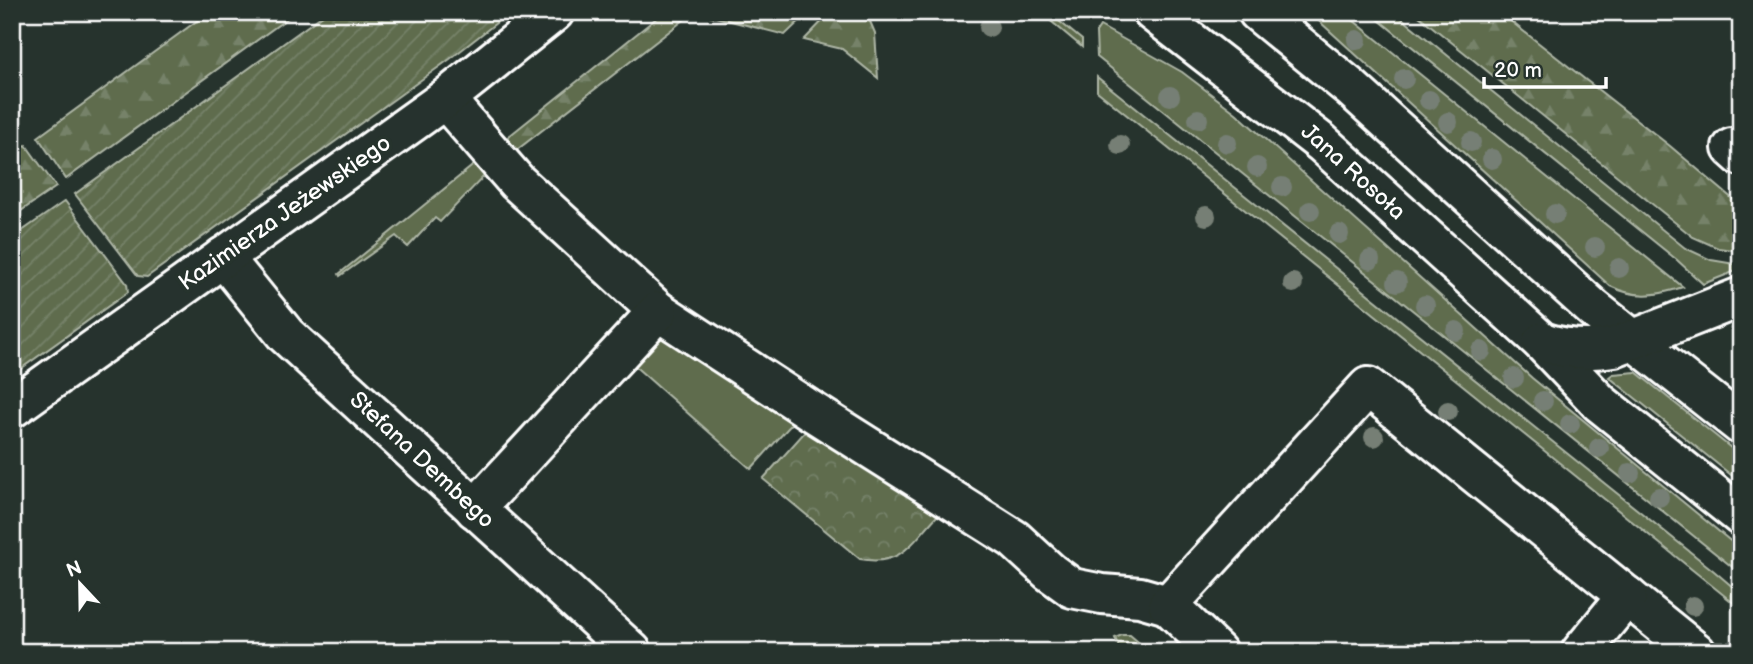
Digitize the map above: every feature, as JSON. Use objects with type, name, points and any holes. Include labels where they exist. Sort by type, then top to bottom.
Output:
[{"type":"street","name":"Kazimierza Jeżewskiego","points":[[12,408],[446,99],[554,12]]},
{"type":"street","name":"Jana Rosoła","points":[[1153,12],[1322,143],[1542,342],[1600,403],[1741,516]]},
{"type":"street","points":[[1258,12],[1351,88],[1576,293],[1741,425]]},
{"type":"street","points":[[446,99],[517,182],[658,311],[803,407],[1014,539],[1072,588],[1140,597],[1168,605],[1217,652]]},
{"type":"street","name":"Stefana Dembego","points":[[223,257],[286,335],[632,652]]},
{"type":"street","name":"Jana Rosoła","points":[[1542,342],[1567,349],[1594,350],[1614,347],[1741,298]]},
{"type":"street","points":[[475,509],[658,311]]},
{"type":"street","points":[[1168,605],[1368,387],[1696,652]]},
{"type":"street","points":[[1581,652],[1627,596]]},
{"type":"green space","points":[[209,12],[296,12],[66,179],[38,137]]},
{"type":"green space","points":[[327,12],[510,12],[450,59],[147,277],[138,276],[75,194]]},
{"type":"green space","points":[[664,12],[694,12],[509,156],[499,144]]},
{"type":"green space","points":[[696,12],[809,12],[785,35]]},
{"type":"green space","points":[[831,12],[866,12],[875,33],[878,78],[842,49],[804,40]]},
{"type":"green space","points":[[1040,12],[1048,12],[1082,40],[1082,47]]},
{"type":"green space","points":[[1309,12],[1343,12],[1683,287],[1646,295],[1629,293],[1610,286]]},
{"type":"green space","points":[[1369,12],[1394,12],[1685,248],[1711,260],[1741,265],[1741,269],[1703,284],[1677,260]]},
{"type":"green space","points":[[1414,12],[1499,12],[1670,146],[1741,206],[1741,251],[1718,248],[1693,237]]},
{"type":"green space","points":[[1100,26],[1182,72],[1236,113],[1532,378],[1739,548],[1741,574],[1097,57],[1096,32]]},
{"type":"green space","points":[[1097,77],[1714,571],[1741,594],[1741,609],[1097,91]]},
{"type":"green space","points":[[26,145],[56,187],[12,217],[12,154]]},
{"type":"green space","points":[[481,159],[489,171],[440,222],[435,218],[408,247],[396,236],[340,276],[339,274]]},
{"type":"green space","points":[[65,201],[127,284],[128,292],[12,375],[12,238]]},
{"type":"green space","points":[[665,337],[797,418],[751,469],[630,362],[656,339]]},
{"type":"green space","points":[[1636,372],[1741,456],[1741,483],[1609,377],[1613,374]]},
{"type":"green space","points":[[811,425],[935,504],[938,515],[905,550],[886,559],[860,559],[763,479]]},
{"type":"green space","points":[[1130,635],[1150,652],[1121,652],[1115,638]]}]
